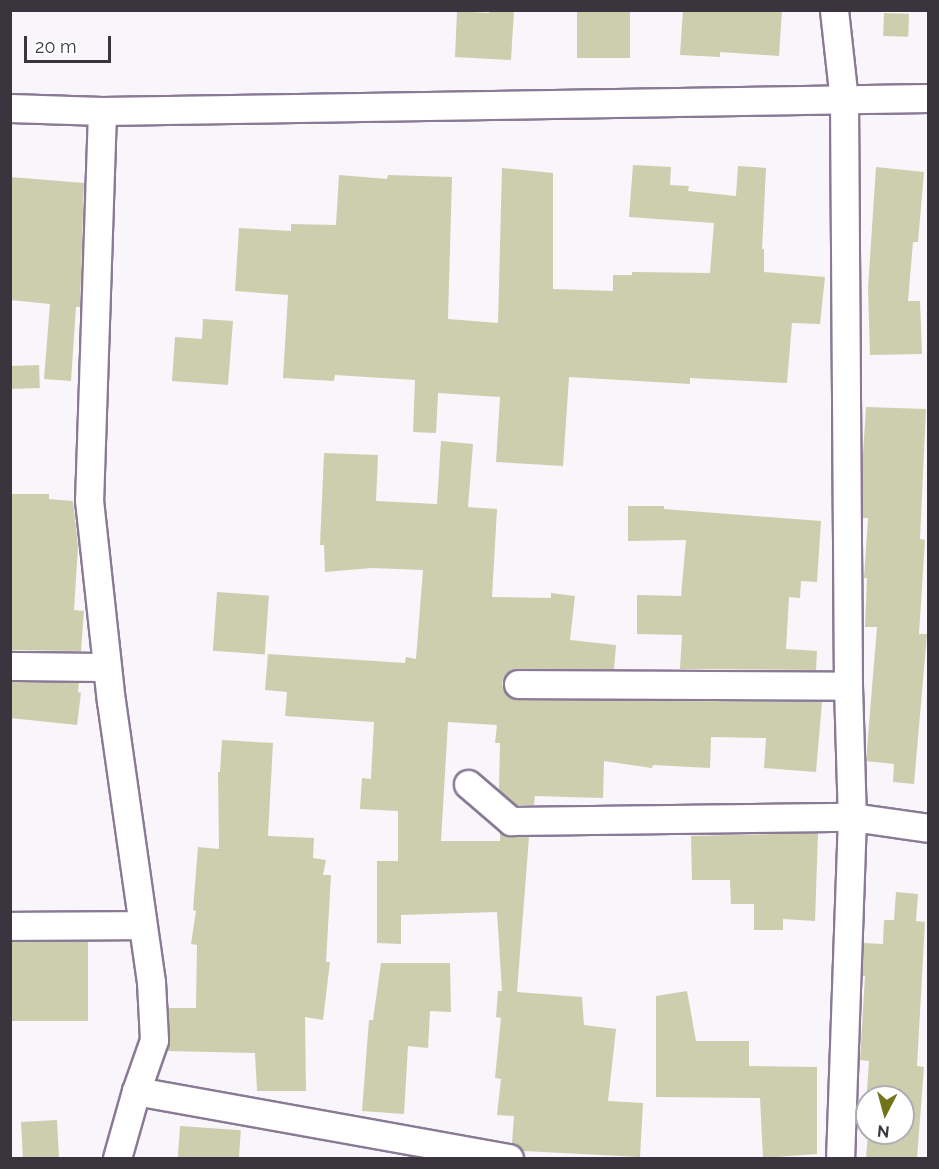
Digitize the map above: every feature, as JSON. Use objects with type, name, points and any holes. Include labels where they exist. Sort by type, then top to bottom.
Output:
[{"type":"street","points":[[834,10],[844,101],[848,686],[852,817],[840,1158]]},
{"type":"street","points":[[10,108],[102,111],[928,98]]},
{"type":"street","points":[[102,111],[89,500],[107,667],[151,982],[154,1040],[136,1091],[117,1158]]},
{"type":"street","points":[[10,666],[107,667]]},
{"type":"street","points":[[518,684],[848,686]]},
{"type":"street","points":[[468,784],[511,821],[852,817],[928,828]]},
{"type":"street","points":[[10,926],[142,925]]},
{"type":"street","points":[[136,1091],[509,1158]]},
{"type":"building","points":[[490,10],[514,10],[511,60],[455,57],[457,11],[489,13]]},
{"type":"building","points":[[577,10],[630,10],[630,58],[577,58]]},
{"type":"building","points":[[683,10],[782,10],[779,56],[720,52],[720,57],[680,55]]},
{"type":"building","points":[[884,13],[909,14],[908,37],[883,36]]},
{"type":"building","points":[[633,165],[671,167],[670,185],[689,186],[688,191],[736,196],[738,166],[766,168],[762,249],[764,249],[764,272],[825,277],[820,324],[792,323],[787,383],[690,378],[690,384],[569,377],[563,466],[496,462],[500,397],[438,393],[436,433],[413,432],[415,380],[335,375],[334,381],[283,378],[288,295],[235,291],[239,228],[291,231],[291,224],[336,225],[339,175],[387,179],[388,175],[452,177],[448,319],[498,323],[502,168],[553,173],[553,289],[613,291],[613,275],[632,275],[632,272],[710,273],[714,223],[629,217]]},
{"type":"building","points":[[876,167],[924,172],[918,242],[913,242],[908,301],[920,301],[922,354],[870,355],[868,288]]},
{"type":"building","points":[[10,177],[84,183],[80,307],[76,307],[71,381],[44,379],[50,304],[10,300]]},
{"type":"building","points":[[203,319],[233,321],[228,385],[172,381],[175,337],[202,339]]},
{"type":"building","points":[[39,365],[40,388],[11,389],[10,366]]},
{"type":"building","points":[[866,407],[926,409],[920,539],[925,540],[919,634],[927,634],[914,784],[893,782],[894,764],[866,761],[877,627],[865,627],[867,578],[864,578],[868,518],[863,518],[862,469]]},
{"type":"building","points":[[441,441],[473,444],[468,507],[497,509],[492,597],[551,598],[551,593],[575,596],[570,640],[616,645],[614,669],[511,670],[502,683],[504,691],[510,697],[518,700],[822,702],[816,772],[764,768],[766,738],[711,737],[710,768],[653,765],[652,768],[604,761],[603,798],[535,796],[534,805],[517,805],[499,790],[500,743],[495,743],[497,725],[448,722],[441,841],[500,841],[500,833],[511,837],[529,837],[517,992],[582,997],[584,1025],[616,1029],[608,1101],[643,1103],[640,1157],[523,1151],[512,1143],[514,1116],[497,1115],[501,1079],[495,1078],[501,1018],[496,1017],[498,991],[502,991],[497,912],[401,915],[401,944],[377,943],[377,861],[398,861],[398,811],[360,809],[362,778],[371,779],[374,722],[285,716],[287,692],[265,690],[268,654],[405,663],[406,657],[416,659],[423,570],[372,568],[325,572],[324,545],[320,545],[324,453],[378,455],[376,501],[437,504]]},
{"type":"building","points":[[10,494],[49,494],[49,499],[73,501],[78,547],[74,610],[84,611],[81,651],[10,650]]},
{"type":"building","points":[[628,506],[664,506],[664,509],[821,521],[817,582],[801,581],[800,598],[789,597],[786,649],[817,651],[816,670],[680,669],[682,635],[637,634],[637,595],[681,596],[686,540],[628,541]]},
{"type":"building","points":[[217,592],[269,596],[265,654],[213,651]]},
{"type":"building","points":[[10,682],[79,682],[78,692],[81,693],[77,725],[10,718]]},
{"type":"building","points":[[222,740],[273,743],[268,836],[314,838],[313,858],[326,860],[323,875],[331,875],[326,962],[330,962],[323,1020],[305,1017],[306,1091],[257,1091],[255,1053],[168,1051],[169,1008],[196,1008],[197,945],[191,944],[196,911],[193,910],[198,847],[219,849],[218,772],[220,772]]},
{"type":"building","points":[[818,833],[815,921],[783,919],[783,930],[754,930],[754,904],[731,904],[730,880],[692,880],[691,836]]},
{"type":"building","points":[[896,892],[918,894],[916,921],[925,922],[917,1066],[924,1067],[917,1158],[866,1158],[867,1145],[915,1145],[915,1085],[867,1085],[869,1061],[860,1060],[865,976],[862,976],[863,943],[883,944],[884,920],[894,920]]},
{"type":"building","points":[[10,941],[88,941],[88,1021],[10,1021]]},
{"type":"building","points":[[381,963],[450,963],[451,1012],[430,1011],[428,1048],[408,1046],[404,1114],[362,1111],[369,1020],[373,1020]]},
{"type":"building","points":[[687,991],[696,1041],[749,1041],[749,1066],[817,1067],[817,1154],[763,1158],[760,1098],[656,1097],[656,996]]},
{"type":"building","points":[[57,1120],[59,1158],[23,1158],[21,1122]]},
{"type":"building","points":[[180,1126],[241,1130],[239,1158],[178,1158]]}]
